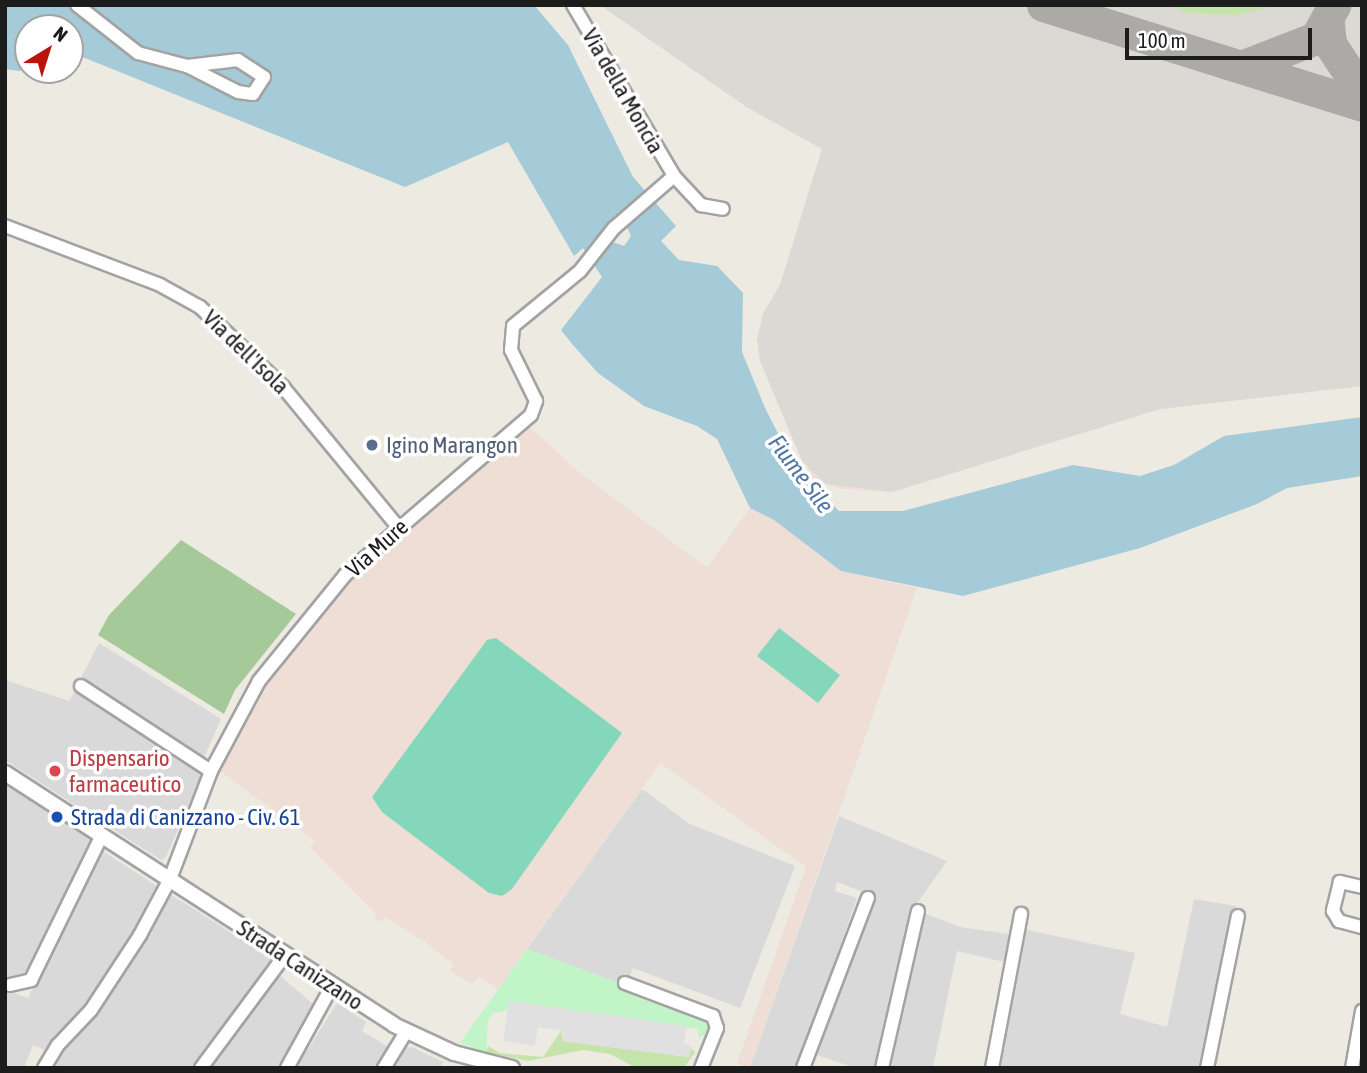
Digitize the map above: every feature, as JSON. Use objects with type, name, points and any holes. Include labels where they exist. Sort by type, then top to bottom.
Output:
[{"type":"street","points":[[77,5],[138,52],[187,66],[246,93],[261,88],[264,77],[238,60],[187,66]]},
{"type":"street","name":"Via della Moncia","points":[[573,5],[674,176],[701,205],[723,209]]},
{"type":"street","name":"Via della Moncia","points":[[585,265],[610,232],[674,176]]},
{"type":"street","name":"Via dell'Isola","points":[[5,226],[160,285],[200,307],[268,369],[399,528]]},
{"type":"street","name":"Via Mure","points":[[44,1068],[52,1052],[92,1010],[170,879],[211,771],[249,695],[281,651],[345,575],[534,410],[535,395],[511,350],[510,331],[585,265]]},
{"type":"street","points":[[81,686],[211,771]]},
{"type":"street","name":"Strada Canizzano","points":[[5,773],[332,986],[406,1031],[487,1065],[512,1068]]},
{"type":"street","points":[[10,985],[32,980],[102,835]]},
{"type":"street","points":[[1362,887],[1340,881],[1333,912],[1339,921],[1362,926]]},
{"type":"street","points":[[803,1068],[868,898]]},
{"type":"street","points":[[882,1068],[918,911]]},
{"type":"street","points":[[992,1068],[1021,914]]},
{"type":"street","points":[[1207,1068],[1238,916]]},
{"type":"street","points":[[201,1068],[285,955]]},
{"type":"street","points":[[625,983],[713,1016],[717,1028],[701,1068]]},
{"type":"street","points":[[287,1068],[332,986]]},
{"type":"street","points":[[1352,1068],[1362,1011]]},
{"type":"street","points":[[384,1068],[406,1031]]},
{"type":"shaded area","points":[[600,5],[1330,5],[1362,386],[1160,409],[892,492],[840,489],[821,481],[786,528],[841,571],[917,588],[750,1068],[737,1064],[806,867],[660,763],[498,989],[479,976],[473,984],[456,975],[450,971],[454,965],[425,942],[385,917],[381,922],[374,917],[376,914],[310,847],[315,841],[220,771],[269,676],[355,575],[529,426],[580,473],[707,568],[750,508],[774,519],[810,473],[760,361],[757,340],[763,314],[780,285],[822,149],[745,106]]},
{"type":"shaded area","points":[[600,5],[1362,5],[1362,386],[1160,409],[892,492],[826,484],[802,461],[760,361],[757,340],[763,314],[780,285],[822,149],[745,106]]},
{"type":"shaded area","points":[[99,643],[221,719],[203,760],[80,680]]},
{"type":"shaded area","points":[[5,680],[69,701],[75,691],[199,769],[201,776],[166,857],[161,860],[5,760]]},
{"type":"shaded area","points":[[5,782],[93,840],[33,970],[5,980]]},
{"type":"shaded area","points":[[642,789],[690,824],[795,866],[740,1008],[633,968],[626,986],[527,949]]},
{"type":"shaded area","points":[[839,816],[947,861],[913,909],[877,1068],[855,1068],[814,1054],[874,896],[837,882],[835,891],[857,898],[797,1068],[750,1068]]},
{"type":"shaded area","points":[[101,850],[157,886],[132,936],[85,1008],[45,1050],[33,1045],[24,1068],[5,1068],[5,990],[28,998]]},
{"type":"shaded area","points":[[170,894],[274,960],[196,1068],[50,1068],[97,1012]]},
{"type":"shaded area","points":[[1194,899],[1236,906],[1201,1068],[996,1068],[1023,929],[1135,953],[1120,1014],[1167,1027]]},
{"type":"shaded area","points":[[923,913],[961,927],[1014,935],[1008,963],[957,951],[933,1068],[888,1068]]},
{"type":"shaded area","points":[[277,973],[314,1005],[279,1068],[207,1068]]},
{"type":"shaded area","points":[[509,1001],[687,1026],[684,1044],[691,1045],[689,1057],[562,1041],[563,1031],[538,1027],[535,1046],[503,1041]]},
{"type":"shaded area","points":[[337,1003],[366,1022],[362,1031],[392,1049],[378,1068],[296,1068]]},
{"type":"shaded area","points":[[412,1047],[444,1062],[440,1068],[390,1068],[404,1048]]},
{"type":"green space","points":[[1165,5],[1282,5],[1236,15],[1188,13]]},
{"type":"green space","points":[[181,540],[296,614],[235,690],[224,714],[98,635],[109,615]]},
{"type":"green space","points":[[779,628],[840,675],[818,703],[757,656]]},
{"type":"green space","points":[[496,638],[622,733],[512,889],[502,896],[489,893],[382,812],[372,797],[487,640]]},
{"type":"green space","points":[[527,949],[704,1015],[710,1023],[709,1033],[698,1038],[699,1029],[509,1001],[507,1010],[494,1013],[488,1020],[486,1052],[460,1043]]},
{"type":"green space","points":[[561,1031],[563,1041],[689,1057],[691,1048],[695,1052],[684,1068],[636,1068],[610,1054],[583,1050],[528,1061],[486,1052],[488,1046],[500,1053],[543,1057]]},
{"type":"water","name":"Fiume Sile","points":[[5,5],[534,5],[568,45],[633,177],[676,226],[661,241],[679,260],[717,266],[743,293],[742,352],[765,408],[795,467],[839,511],[903,511],[1073,465],[1140,476],[1174,465],[1224,436],[1362,417],[1362,476],[1287,488],[1257,504],[1140,548],[963,596],[841,571],[774,520],[750,508],[717,439],[697,426],[644,406],[598,373],[561,330],[602,277],[583,248],[574,256],[508,142],[405,187],[84,58],[84,14],[14,14],[14,70],[5,69]],"holes":[[[620,212],[631,236],[624,246],[610,241],[604,227]]]},
{"type":"taxiway","points":[[1043,5],[1362,105]]},
{"type":"taxiway","points":[[1241,67],[1316,38],[1334,5]]},
{"type":"taxiway","points":[[1328,24],[1330,44],[1362,92]]},
{"type":"place","name":"Igino Marangon","points":[[372,445]]},
{"type":"place","name":"Dispensario farmaceutico","points":[[55,771]]},
{"type":"place","name":"Strada di Canizzano - Civ. 61","points":[[57,817]]}]
